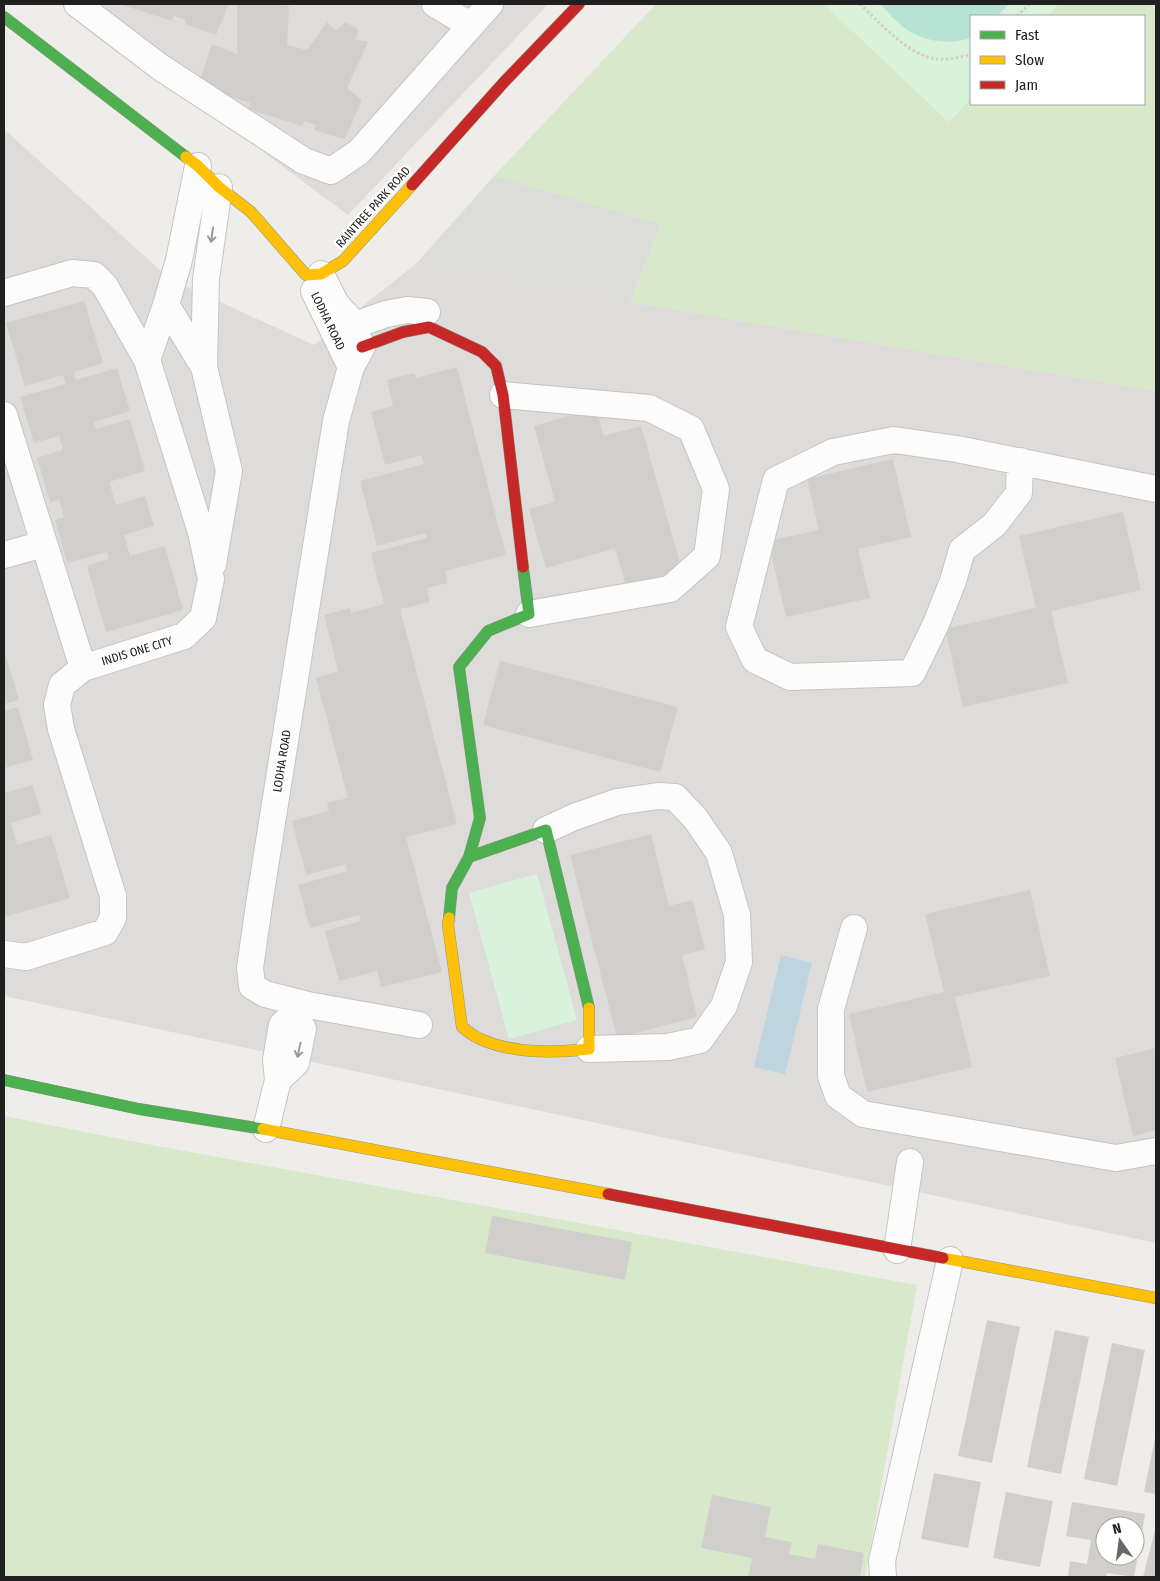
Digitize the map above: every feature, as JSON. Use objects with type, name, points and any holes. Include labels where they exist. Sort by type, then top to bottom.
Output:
[{"type":"street","points":[[76,4],[160,67],[304,161],[331,171],[359,152],[490,4]]},
{"type":"street","points":[[434,4],[470,25]]},
{"type":"street","name":"RAINTREE PARK ROAD","points":[[320,272],[343,262],[505,81],[579,4]]},
{"type":"street","points":[[4,17],[198,166],[219,187],[320,272]]},
{"type":"street","points":[[147,360],[166,306],[179,260],[198,166]]},
{"type":"street","points":[[211,579],[229,471],[204,367],[206,279],[219,187]]},
{"type":"street","name":"LODHA ROAD","points":[[320,272],[353,339]]},
{"type":"street","name":"LODHA ROAD","points":[[320,272],[353,339],[336,421],[250,968],[252,986],[264,994],[296,1008],[419,1025]]},
{"type":"street","name":"INDIS ONE CITY","points":[[4,293],[72,273],[94,275],[105,286],[147,360],[201,532],[211,579],[203,618],[184,636],[83,668],[62,685],[57,704],[62,730],[113,896],[113,918],[105,932],[26,957],[4,954]]},
{"type":"street","points":[[166,306],[204,367]]},
{"type":"street","points":[[353,339],[386,314],[407,310],[427,312]]},
{"type":"street","points":[[353,339],[429,327],[482,352],[496,366],[503,395],[528,614]]},
{"type":"street","points":[[469,857],[546,830],[574,817],[617,802],[658,796],[675,798],[695,818],[719,853],[737,915],[739,962],[724,1006],[700,1040],[668,1047],[589,1049],[571,1052],[510,1048],[477,1037],[462,1026],[448,926],[452,888],[469,857],[480,818],[459,667],[488,631],[528,614],[670,589],[707,556],[716,489],[691,429],[649,408],[503,395]]},
{"type":"street","points":[[4,415],[83,668]]},
{"type":"street","points":[[1020,462],[1019,493],[994,526],[962,550],[953,581],[936,624],[912,673],[790,677],[755,660],[739,627],[776,480],[833,452],[894,440],[957,449],[1156,489]]},
{"type":"street","points":[[4,555],[44,544]]},
{"type":"street","points":[[546,830],[589,1007],[589,1049]]},
{"type":"street","points":[[854,928],[831,1009],[831,1076],[838,1096],[863,1114],[1116,1158],[1156,1151]]},
{"type":"street","points":[[266,1129],[278,1080],[276,1059],[282,1025],[296,1008]]},
{"type":"street","points":[[4,1080],[139,1109],[266,1129],[1156,1298]]},
{"type":"street","points":[[897,1250],[910,1162]]},
{"type":"street","points":[[883,1577],[882,1562],[950,1260]]},
{"type":"path","points":[[860,4],[899,41],[914,50],[936,59],[970,55]]},
{"type":"path","points":[[1018,15],[1029,4]]},
{"type":"shaded area","points":[[65,4],[548,4],[348,215]]},
{"type":"shaded area","points":[[4,129],[170,279],[314,345],[417,263],[630,302],[1156,391],[1156,1243],[4,996]]},
{"type":"shaded area","points":[[494,176],[661,224],[630,302],[417,263]]},
{"type":"green space","points":[[656,4],[824,4],[949,122],[970,99],[970,105],[1145,105],[1145,15],[1048,15],[1059,4],[1156,4],[1156,391],[630,302],[661,224],[494,176]]},
{"type":"green space","points":[[824,4],[1059,4],[1048,15],[970,15],[970,99],[949,122]]},
{"type":"green space","points":[[880,4],[1009,4],[998,15],[970,15],[970,38],[963,40],[946,42],[921,37],[899,23]]},
{"type":"green space","points":[[537,874],[577,1020],[509,1039],[469,893]]},
{"type":"green space","points":[[4,1116],[136,1142],[917,1285],[865,1577],[4,1577]]},
{"type":"water","points":[[781,955],[812,963],[785,1074],[754,1067]]},
{"type":"building","points":[[120,4],[229,4],[216,35],[185,24],[186,20],[174,16],[172,21]]},
{"type":"building","points":[[237,4],[289,6],[287,45],[307,50],[327,22],[336,31],[346,22],[359,30],[355,39],[368,42],[347,88],[362,100],[345,139],[314,130],[316,125],[304,121],[302,126],[248,109],[250,103],[198,86],[212,44],[237,54]]},
{"type":"building","points":[[84,301],[103,363],[74,372],[76,380],[117,368],[130,411],[94,422],[96,429],[130,419],[145,471],[109,482],[116,505],[145,496],[154,526],[124,535],[130,556],[165,546],[183,610],[106,632],[87,566],[109,559],[107,552],[67,563],[55,520],[64,517],[59,500],[50,502],[37,458],[63,450],[59,436],[34,443],[20,397],[66,384],[63,375],[25,386],[6,323]]},
{"type":"building","points":[[457,367],[506,555],[445,571],[448,583],[427,588],[430,602],[400,609],[457,824],[406,837],[442,972],[381,987],[377,971],[339,981],[325,931],[361,921],[359,915],[310,928],[298,885],[348,871],[346,864],[306,875],[292,821],[329,811],[327,803],[348,798],[316,678],[338,671],[324,615],[350,608],[351,613],[384,604],[371,553],[427,538],[426,533],[377,546],[360,481],[424,464],[421,455],[385,465],[371,412],[393,406],[387,380],[414,373],[416,378]]},
{"type":"building","points":[[596,408],[604,436],[641,426],[682,570],[626,586],[615,548],[546,568],[529,509],[555,502],[534,426]]},
{"type":"building","points":[[893,459],[911,537],[858,549],[870,598],[786,617],[768,541],[819,530],[807,479]]},
{"type":"building","points":[[1123,512],[1141,590],[1051,611],[1068,683],[963,707],[945,629],[1036,608],[1019,536]]},
{"type":"building","points":[[4,656],[6,656],[19,700],[4,704]]},
{"type":"building","points":[[500,661],[678,707],[660,772],[483,725]]},
{"type":"building","points":[[18,707],[33,760],[4,768],[4,711]]},
{"type":"building","points":[[33,785],[41,814],[11,823],[17,845],[51,835],[70,898],[4,917],[4,793]]},
{"type":"building","points":[[651,834],[669,906],[692,900],[705,949],[682,955],[697,1017],[617,1038],[570,855]]},
{"type":"building","points":[[1030,890],[1050,976],[955,997],[972,1067],[867,1092],[849,1014],[944,992],[925,914]]},
{"type":"building","points":[[1156,1048],[1156,1130],[1133,1136],[1115,1058]]},
{"type":"building","points":[[492,1216],[632,1242],[625,1280],[485,1253]]},
{"type":"building","points":[[987,1320],[1020,1327],[992,1463],[958,1456]]},
{"type":"building","points":[[1055,1330],[1089,1337],[1061,1474],[1027,1467]]},
{"type":"building","points":[[1112,1343],[1145,1350],[1117,1486],[1084,1479]]},
{"type":"building","points":[[1156,1438],[1156,1494],[1144,1492]]},
{"type":"building","points":[[934,1473],[981,1482],[968,1548],[921,1539]]},
{"type":"building","points":[[1006,1492],[1053,1501],[1040,1567],[993,1558]]},
{"type":"building","points":[[712,1495],[771,1507],[765,1537],[792,1542],[789,1554],[815,1559],[818,1544],[864,1553],[860,1577],[748,1577],[752,1558],[701,1548]]},
{"type":"building","points":[[1072,1502],[1145,1514],[1145,1516],[1095,1516],[1095,1566],[1136,1566],[1134,1577],[1107,1573],[1106,1577],[1068,1577],[1070,1561],[1087,1564],[1091,1540],[1066,1536]]},
{"type":"building","points":[[1156,1526],[1156,1577],[1143,1577]]},
{"type":"traffic: fast","points":[[4,17],[186,157]]},
{"type":"traffic: fast","points":[[449,918],[452,888],[469,857],[480,818],[459,667],[488,631],[529,614],[523,567]]},
{"type":"traffic: fast","points":[[469,857],[546,830],[589,1008]]},
{"type":"traffic: fast","points":[[4,1080],[139,1109],[263,1129]]},
{"type":"traffic: slow","points":[[186,157],[219,187],[251,212],[306,275],[321,274],[343,261],[412,185]]},
{"type":"traffic: slow","points":[[449,918],[448,925],[462,1027],[474,1036],[491,1043],[519,1050],[561,1051],[589,1049],[589,1008]]},
{"type":"traffic: slow","points":[[263,1129],[608,1194]]},
{"type":"traffic: slow","points":[[943,1258],[1156,1298]]},
{"type":"traffic: jam","points":[[412,185],[505,81],[579,4]]},
{"type":"traffic: jam","points":[[362,347],[403,332],[429,327],[482,352],[496,366],[503,395],[523,567]]},
{"type":"traffic: jam","points":[[608,1194],[943,1258]]}]
